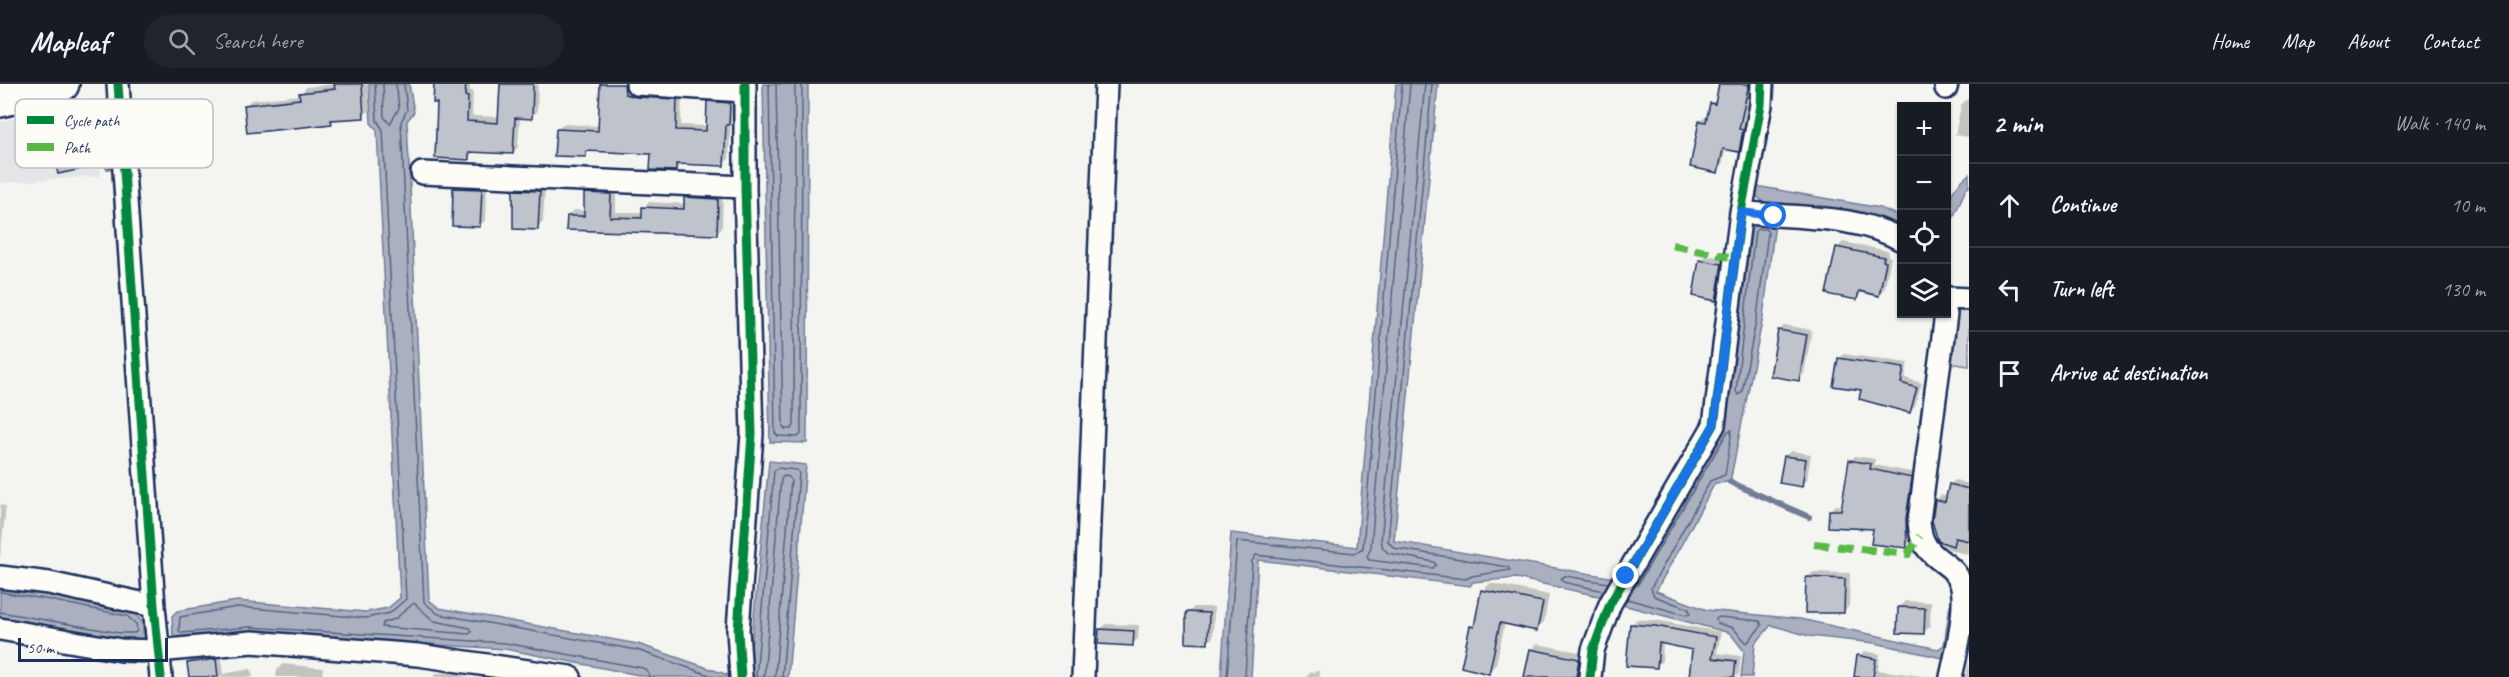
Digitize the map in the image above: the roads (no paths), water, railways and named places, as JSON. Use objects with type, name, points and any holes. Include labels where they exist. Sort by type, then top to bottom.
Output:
[{"type":"main road","points":[[0,100],[62,84]]},
{"type":"street","points":[[118,84],[119,99]]},
{"type":"street","points":[[637,84],[744,88],[752,434],[738,630],[741,677]]},
{"type":"street","points":[[1083,677],[1106,84]]},
{"type":"street","points":[[1590,677],[1593,650],[1610,604],[1714,425],[1741,212],[1761,105],[1762,84]]},
{"type":"street","points":[[124,168],[154,606],[161,677]]},
{"type":"street","points":[[422,173],[745,187]]},
{"type":"street","points":[[1741,212],[1827,218],[1882,229],[1897,237]]},
{"type":"street","points":[[1951,301],[1969,299]]},
{"type":"street","points":[[1945,318],[1919,520],[1920,536],[1927,549],[1965,581],[1958,642],[1951,677]]},
{"type":"street","points":[[0,577],[49,583],[154,606]]},
{"type":"street","points":[[0,629],[121,650],[158,651],[252,642],[418,655],[496,671],[570,677]]},
{"type":"water","points":[[369,84],[409,84],[414,112],[407,121],[429,600],[439,608],[638,644],[734,677],[649,677],[505,649],[250,633],[173,640],[172,616],[177,611],[237,601],[366,612],[388,608],[400,598],[377,130],[371,123]]},
{"type":"water","points":[[763,84],[808,84],[807,443],[770,442]]},
{"type":"water","points":[[1396,84],[1438,84],[1394,541],[1633,581],[1726,423],[1750,222],[1775,223],[1763,317],[1730,482],[1715,483],[1656,591],[1707,610],[1800,619],[1938,649],[1944,645],[1950,605],[1953,606],[1947,659],[1875,643],[1809,636],[1771,625],[1755,644],[1752,677],[1741,677],[1744,651],[1730,633],[1619,604],[1621,601],[1516,578],[1473,582],[1470,586],[1258,560],[1251,677],[1221,677],[1231,533],[1357,547]]},
{"type":"water","points":[[1969,174],[1969,187],[1951,222],[1951,195]]},
{"type":"water","points":[[1756,186],[1880,208],[1897,215],[1897,228],[1770,207],[1755,195]]},
{"type":"water","points":[[769,461],[806,465],[788,677],[750,677],[749,668]]},
{"type":"water","points":[[0,586],[130,610],[143,622],[143,639],[120,639],[0,618]]},
{"type":"waterway","points":[[1772,98],[1773,84]]},
{"type":"waterway","points":[[1730,482],[1809,517]]}]
